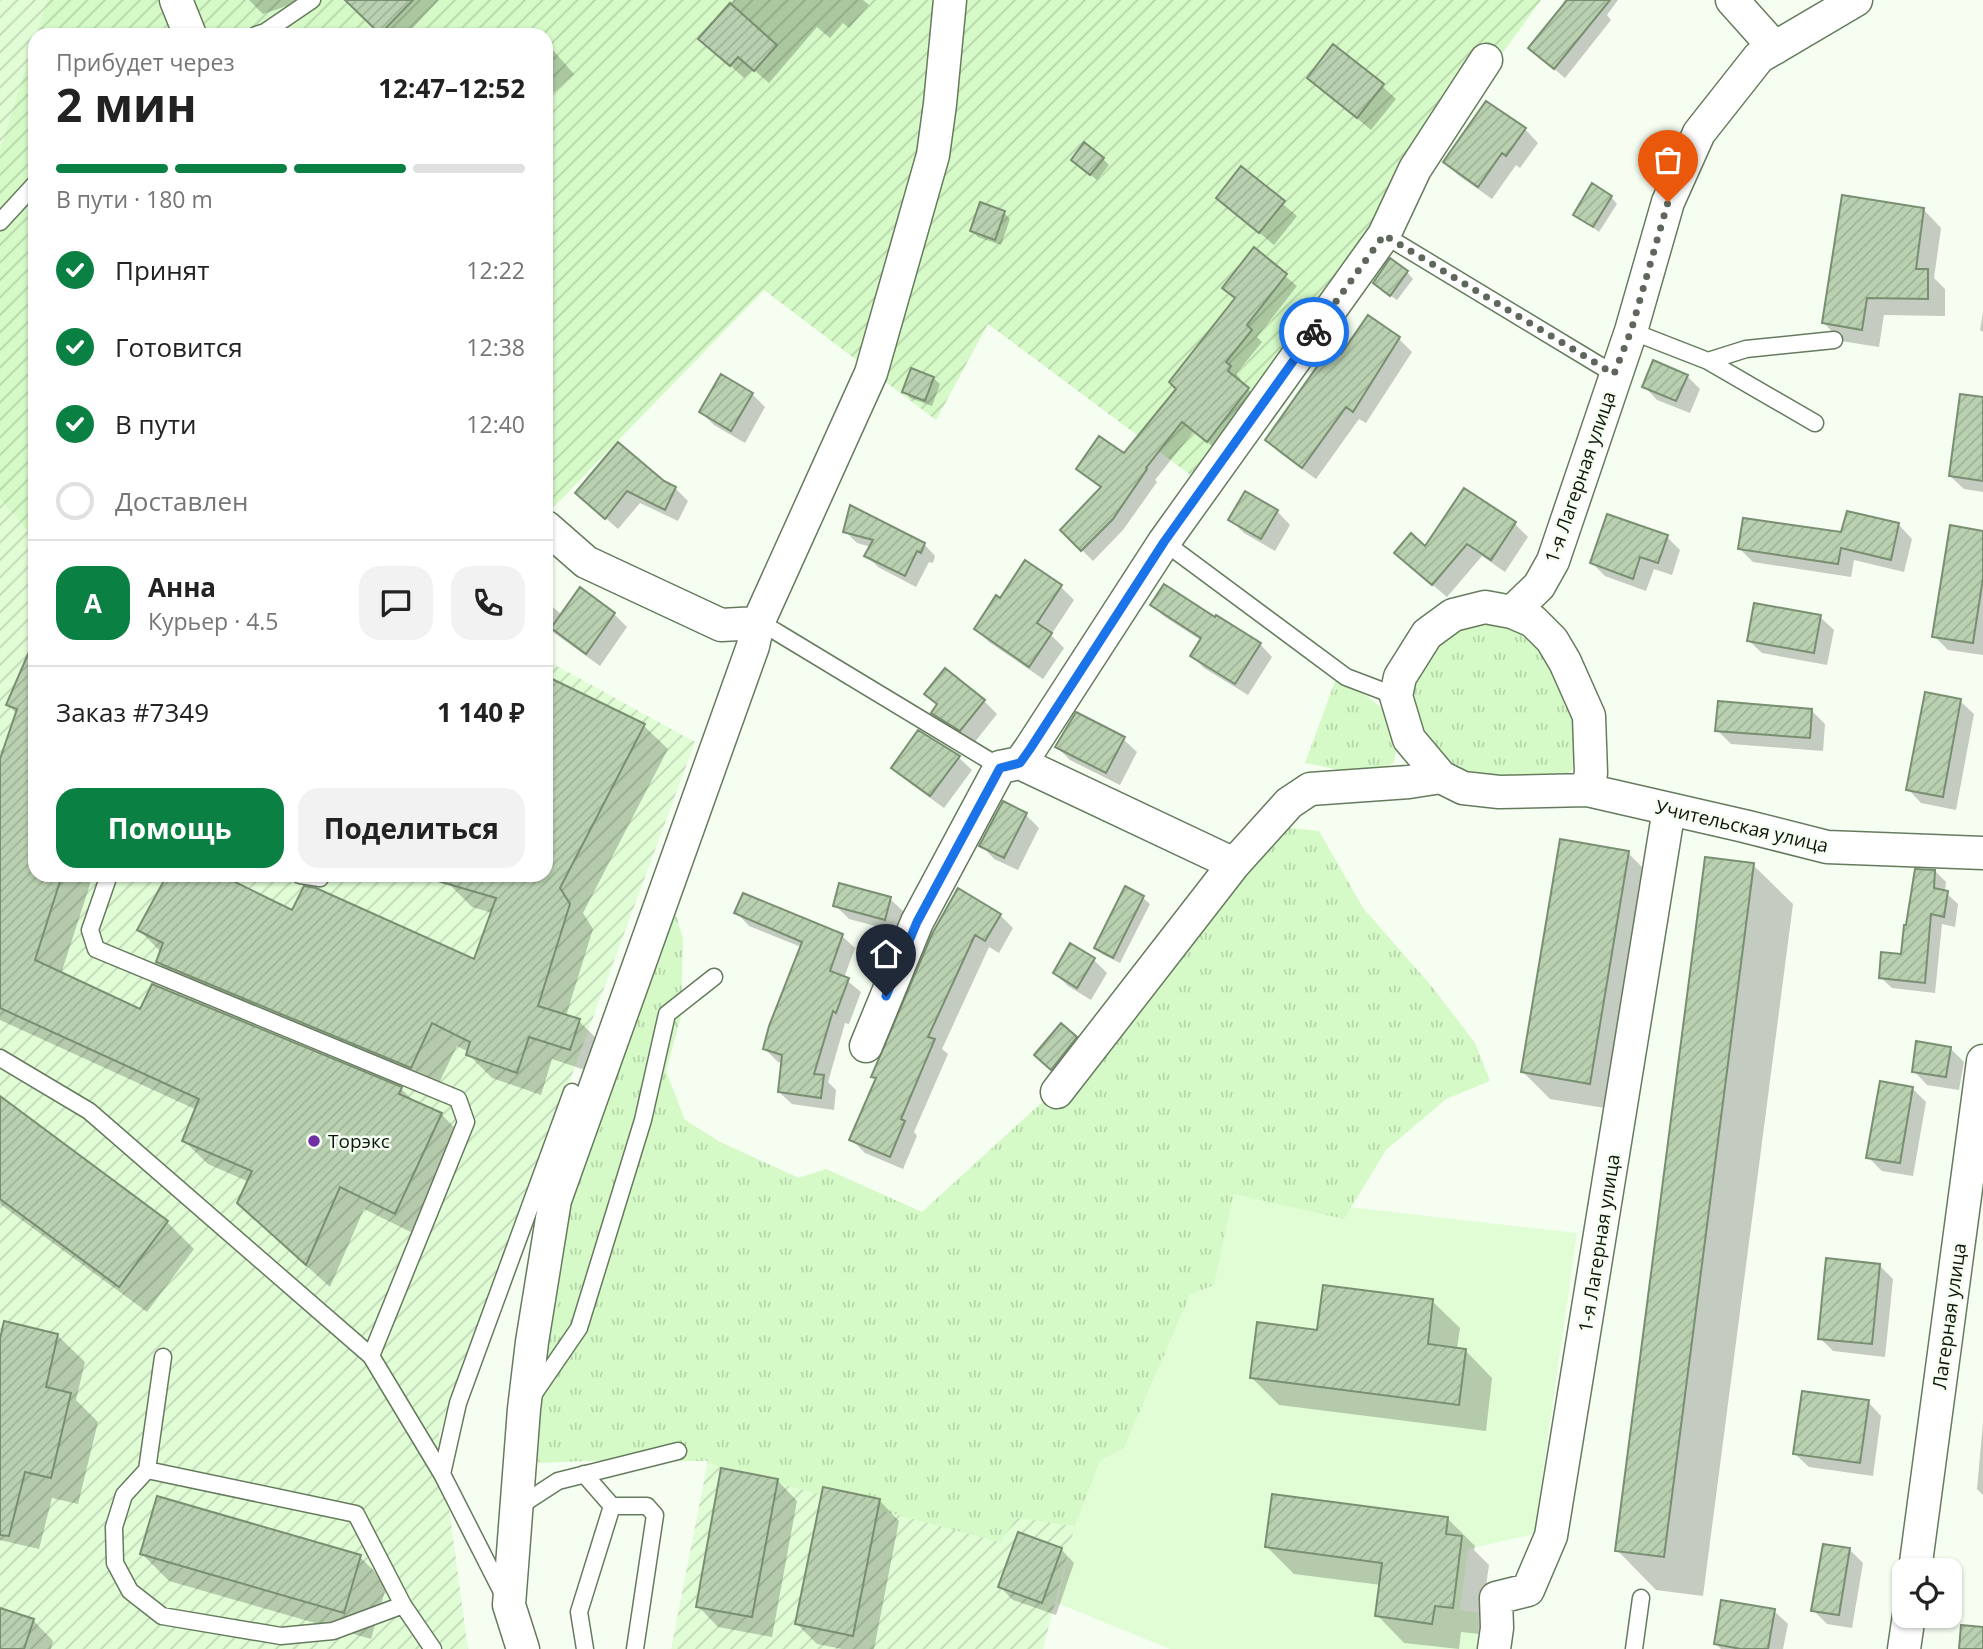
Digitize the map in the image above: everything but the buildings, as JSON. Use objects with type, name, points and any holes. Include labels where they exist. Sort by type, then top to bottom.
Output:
[{"type":"street","points":[[523,1649],[509,1605],[524,1409],[555,1200],[748,659],[758,623],[871,373],[933,155],[950,0]]},
{"type":"street","points":[[1732,0],[1775,48]]},
{"type":"street","name":"1-я Лагерная улица","points":[[1512,612],[1539,586],[1553,561],[1614,374],[1631,331],[1668,202],[1699,133],[1759,57],[1856,0]]},
{"type":"street","points":[[866,1046],[917,922],[1010,765],[1164,542],[1384,235],[1415,169],[1486,60]]},
{"type":"street","points":[[553,533],[586,562],[721,625],[758,623]]},
{"type":"street","points":[[1485,607],[1512,612],[1532,621],[1552,640],[1581,694],[1589,716],[1591,742],[1591,773],[1587,790],[1499,792],[1463,788],[1441,777],[1409,739],[1396,696],[1400,677],[1427,634],[1454,615],[1485,607]]},
{"type":"street","points":[[1010,765],[1234,864]]},
{"type":"street","points":[[1057,1092],[1234,864],[1289,803],[1310,789],[1441,777]]},
{"type":"street","name":"Учительская улица","points":[[1587,790],[1827,848],[1983,853]]},
{"type":"street","name":"1-я Лагерная улица","points":[[1494,1649],[1497,1628],[1496,1598],[1528,1590],[1552,1536],[1669,809]]},
{"type":"street","name":"Лагерная улица","points":[[1917,1558],[1983,1061]]},
{"type":"street","points":[[1904,1649],[1907,1628]]},
{"type":"lane","points":[[271,28],[312,0]]},
{"type":"lane","points":[[0,222],[28,192]]},
{"type":"lane","points":[[1384,235],[1614,374]]},
{"type":"lane","points":[[1631,331],[1708,361],[1815,423]]},
{"type":"lane","points":[[1708,361],[1746,349],[1834,340]]},
{"type":"lane","points":[[1164,542],[1346,677],[1396,696]]},
{"type":"lane","points":[[758,623],[1010,765]]},
{"type":"lane","points":[[107,882],[90,930],[96,949],[458,1100],[466,1122],[371,1356]]},
{"type":"lane","points":[[524,1409],[579,1328],[643,1120],[667,1014],[714,977]]},
{"type":"lane","points":[[0,1058],[89,1111],[371,1356],[442,1474],[509,1605]]},
{"type":"lane","points":[[442,1474],[458,1402],[572,1092]]},
{"type":"lane","points":[[163,1356],[147,1470],[124,1495],[114,1527],[115,1563],[130,1591],[162,1616],[281,1636],[333,1631],[403,1605]]},
{"type":"lane","points":[[518,1507],[558,1481],[678,1451]]},
{"type":"lane","points":[[147,1470],[356,1514],[403,1605],[433,1649]]},
{"type":"lane","points":[[584,1475],[612,1506],[647,1506],[656,1515],[635,1649]]},
{"type":"lane","points":[[585,1649],[579,1612],[612,1506]]},
{"type":"lane","points":[[1634,1649],[1641,1598]]},
{"type":"shaded area","points":[[0,0],[47,0],[38,28],[28,28],[28,61],[0,150]]},
{"type":"shaded area","points":[[0,499],[28,531],[28,882],[553,882],[553,664],[695,742],[439,1434],[468,1649],[0,1649]]},
{"type":"shaded area","points":[[1234,1194],[1577,1233],[1534,1534],[1468,1549],[1460,1610],[1479,1613],[1477,1649],[1170,1649],[1057,1603],[1075,1526],[1100,1461],[1124,1448],[1190,1295],[1214,1285]]},
{"type":"shaded area","points":[[708,1461],[722,1468],[1075,1526],[1043,1649],[671,1649]]},
{"type":"green space","points":[[47,0],[1541,0],[1501,55],[1386,237],[1209,492],[1188,473],[988,324],[936,420],[764,290],[553,508],[553,28],[38,28]]},
{"type":"green space","points":[[28,60],[28,531],[0,499],[0,150]]},
{"type":"green space","points":[[1488,617],[1530,635],[1553,665],[1571,701],[1579,735],[1577,762],[1561,779],[1466,776],[1439,754],[1419,728],[1410,704],[1416,666],[1436,638]]},
{"type":"green space","points":[[1336,679],[1375,702],[1391,719],[1397,740],[1394,762],[1363,772],[1305,763]]},
{"type":"green space","points":[[1281,827],[1319,831],[1363,908],[1433,988],[1475,1043],[1490,1081],[1446,1099],[1386,1150],[1344,1219],[1234,1194],[1214,1285],[1190,1295],[1124,1448],[1100,1461],[1075,1526],[1017,1518],[1003,1537],[1003,1543],[721,1468],[708,1461],[539,1463],[532,1445],[563,1203],[671,898],[683,939],[681,1016],[666,1071],[685,1120],[720,1142],[799,1178],[826,1169],[922,1212],[1040,1104],[1060,1098]]},
{"type":"way so far","points":[[1314,332],[1384,235],[1614,374],[1631,331],[1668,202]]},
{"type":"place","name":"Торэкс","points":[[314,1141]]},
{"type":"route","points":[[886,996],[917,922],[1000,768],[1020,763],[1164,542],[1314,332]]}]
